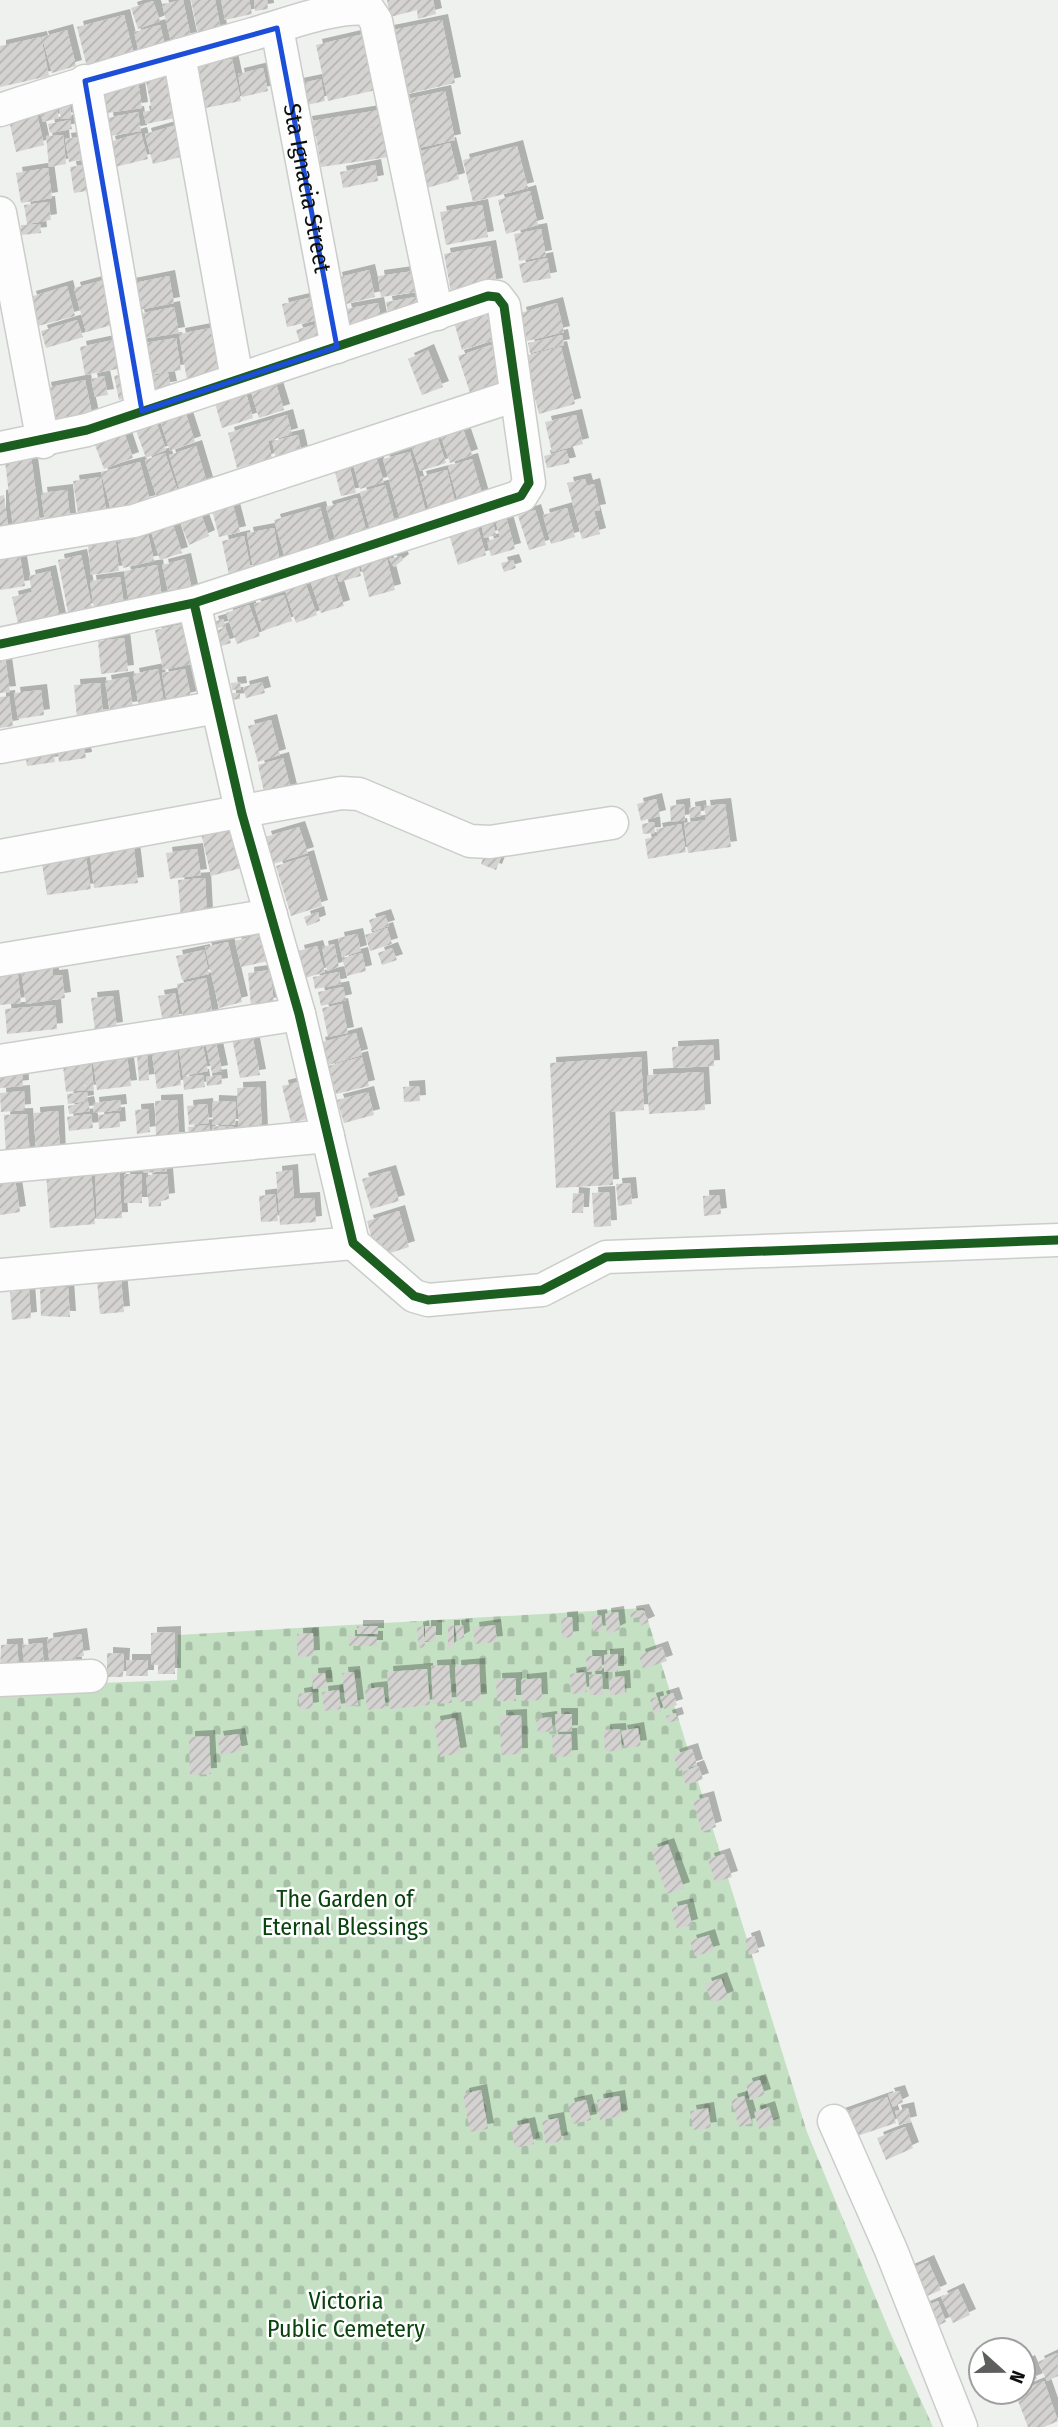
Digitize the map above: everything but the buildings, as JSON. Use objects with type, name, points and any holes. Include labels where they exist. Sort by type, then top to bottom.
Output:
[{"type":"street","points":[[0,110],[85,81],[353,7],[368,9],[376,22],[437,314]]},
{"type":"street","name":"Sta Ignacia Street","points":[[277,28],[337,347]]},
{"type":"street","points":[[179,55],[237,379]]},
{"type":"street","points":[[85,81],[142,411]]},
{"type":"street","points":[[0,213],[4,262],[43,442]]},
{"type":"street","points":[[0,448],[43,442],[87,430],[488,296],[498,298],[504,306],[530,483],[521,495],[194,603],[0,644]]},
{"type":"street","points":[[0,543],[134,521],[516,396]]},
{"type":"street","points":[[194,603],[242,814],[299,1014],[353,1242],[414,1296],[428,1300],[542,1290],[606,1257],[1058,1240]]},
{"type":"street","points":[[0,747],[217,707]]},
{"type":"street","points":[[0,856],[350,793],[359,794],[470,841],[490,842],[612,823]]},
{"type":"street","points":[[0,960],[271,915]]},
{"type":"street","points":[[0,1061],[299,1014]]},
{"type":"street","points":[[0,1167],[328,1136]]},
{"type":"street","points":[[0,1275],[353,1242]]},
{"type":"street","points":[[0,1680],[91,1676]]},
{"type":"street","points":[[834,2120],[891,2250],[961,2427]]},
{"type":"highlighted area","points":[[277,28],[337,347],[142,411],[85,81]]},
{"type":"green space","name":"The Garden of Eternal Blessings","points":[[644,1608],[807,2132],[889,2330],[933,2427],[0,2427],[0,1687],[177,1680],[178,1635]]},
{"type":"cycle path","points":[[0,448],[87,430],[488,296],[497,297],[504,306],[529,483],[521,496],[194,603],[0,644]]},
{"type":"cycle path","points":[[194,603],[242,814],[299,1014],[353,1243],[414,1296],[428,1300],[542,1290],[606,1257],[1058,1240]]},
{"type":"park label","name":"Victoria Public Cemetery","points":[[346,2315]]}]
